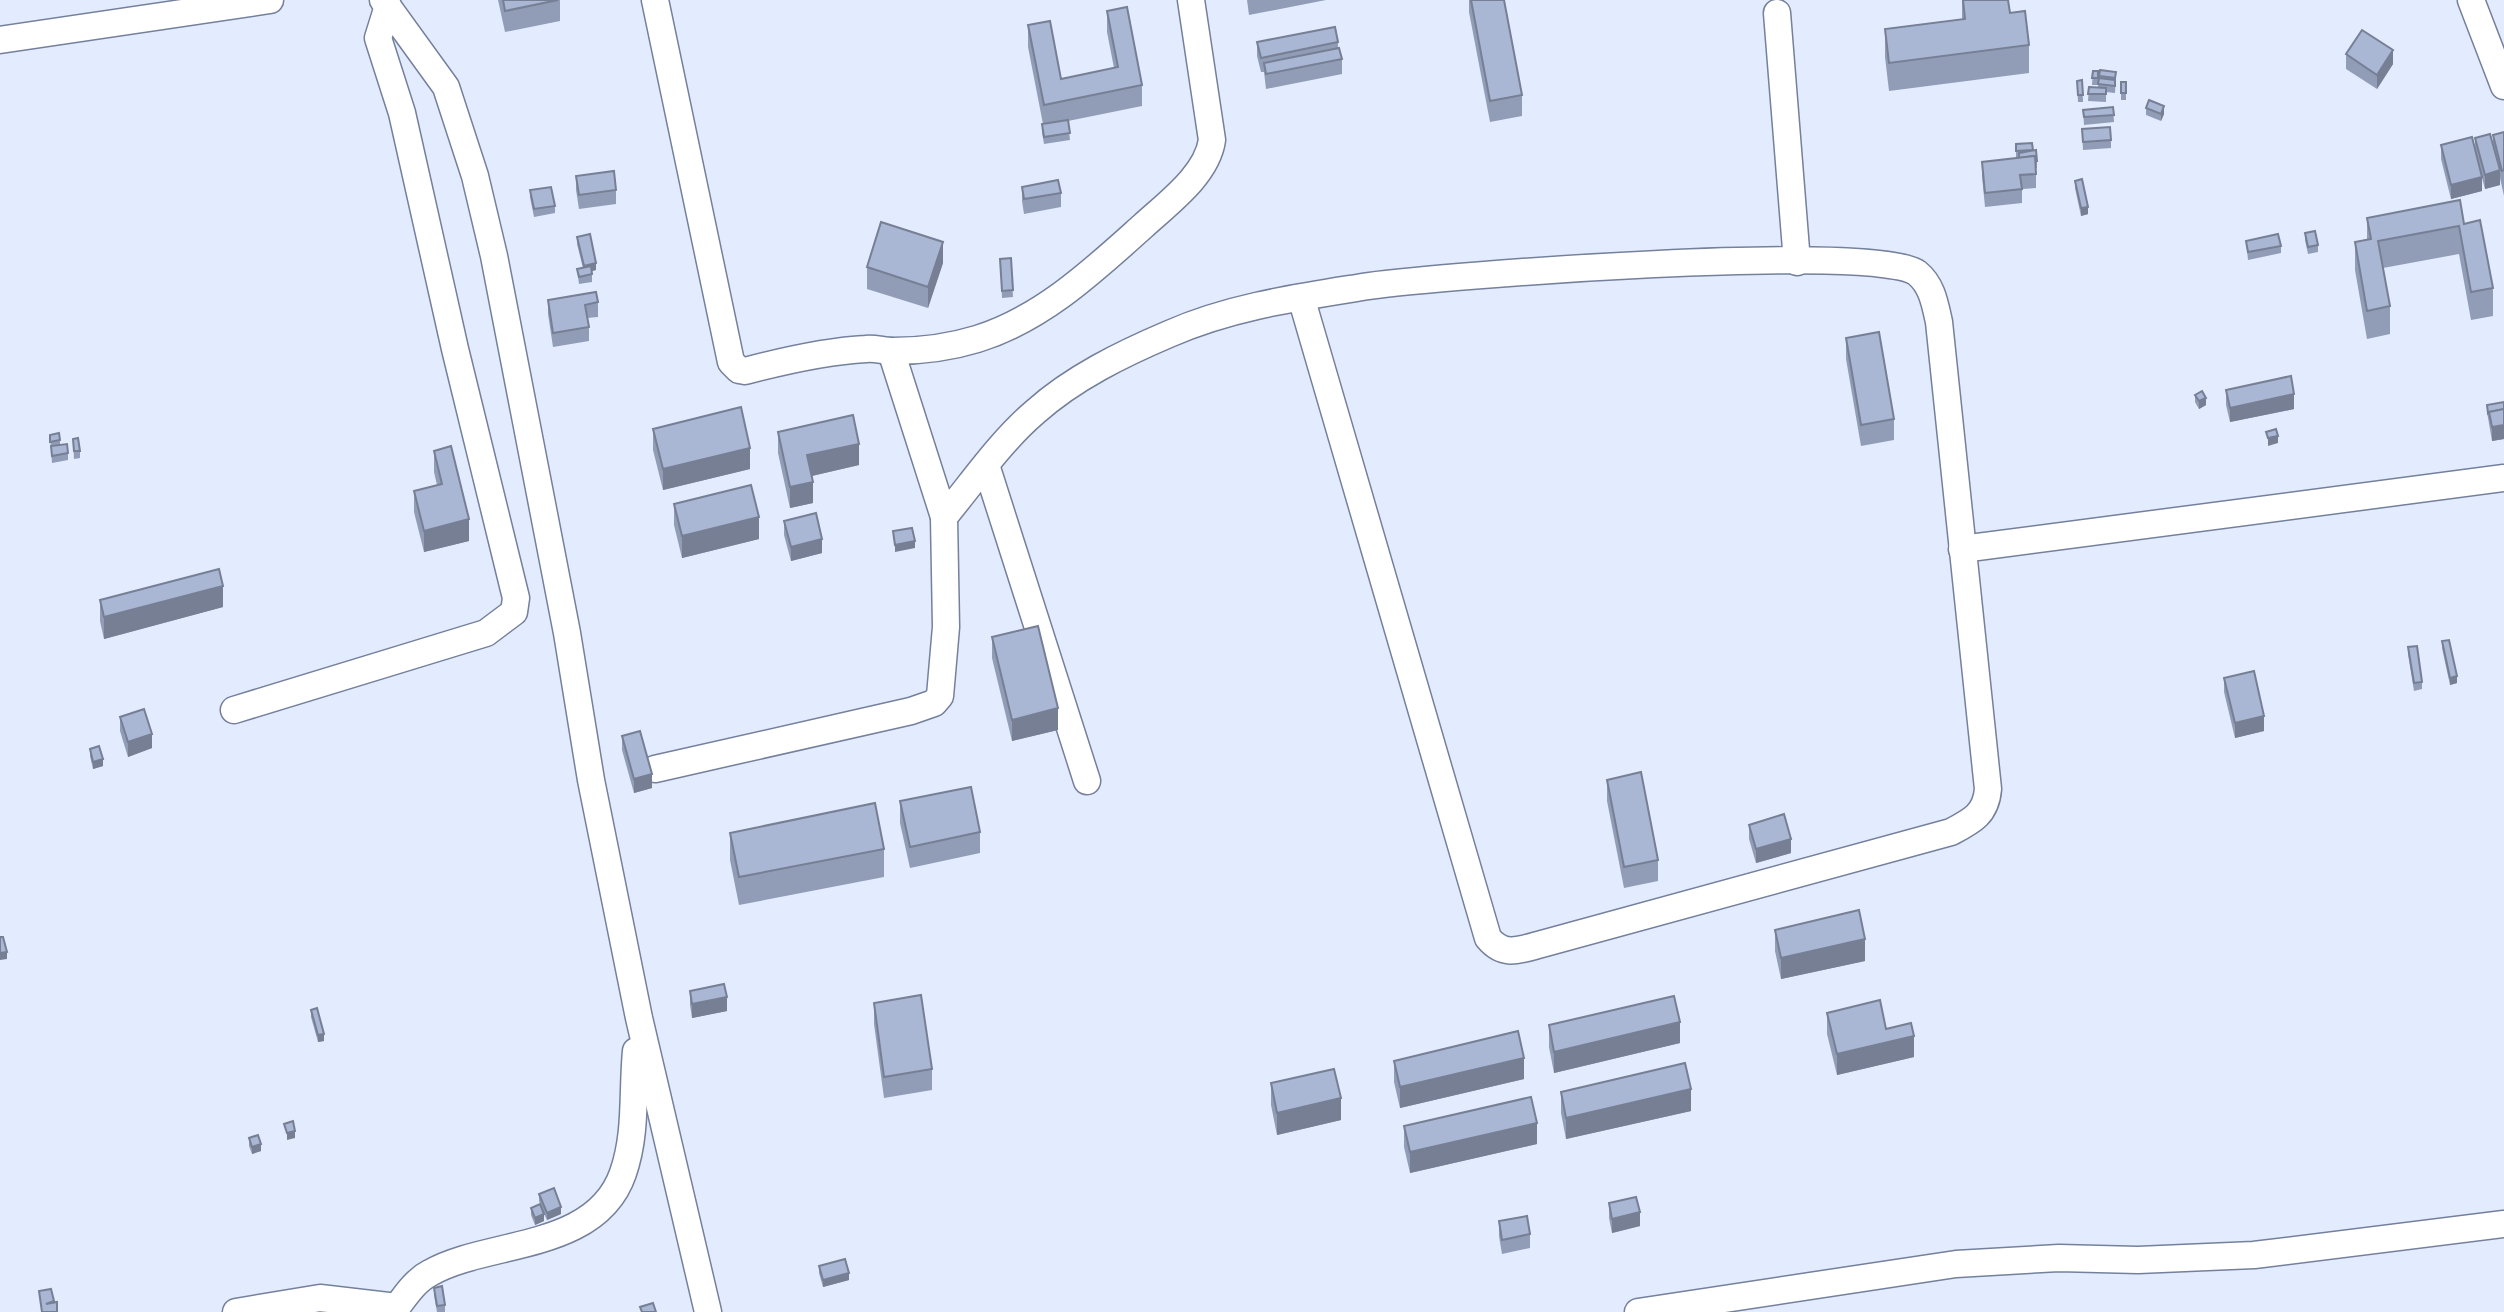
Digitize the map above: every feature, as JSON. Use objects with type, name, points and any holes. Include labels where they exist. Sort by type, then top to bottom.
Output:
[{"type":"street","points":[[0,40],[270,0]]},
{"type":"street","points":[[655,0],[731,362],[739,370],[863,349],[891,351],[939,348],[1008,327],[1056,299],[1170,201],[1190,180],[1210,152],[1212,140],[1191,0]]},
{"type":"street","points":[[2471,0],[2504,86]]},
{"type":"street","points":[[234,710],[486,633],[514,611],[516,598],[402,113],[378,38],[386,3]]},
{"type":"street","points":[[386,3],[446,87],[475,176],[494,256],[567,633],[591,780],[639,1018],[708,1312]]},
{"type":"street","points":[[1777,13],[1797,262]]},
{"type":"street","points":[[944,517],[1035,411],[1092,371],[1169,334],[1218,316],[1301,297],[1373,286],[1530,272],[1717,261],[1874,262],[1915,271],[1930,289],[1938,322],[1988,789],[1986,805],[1975,819],[1951,832],[1538,945],[1510,952],[1497,949],[1488,938],[1301,297]]},
{"type":"street","points":[[654,769],[934,703],[940,696],[944,674],[944,517],[891,351]]},
{"type":"street","points":[[986,465],[1087,781]]},
{"type":"street","points":[[1962,549],[2504,478]]},
{"type":"street","points":[[236,1312],[320,1298],[398,1310],[427,1274],[453,1263],[558,1235],[599,1207],[612,1194],[625,1167],[635,1113],[639,1018]]},
{"type":"street","points":[[1638,1312],[1956,1264],[2059,1258],[2138,1260],[2254,1255],[2504,1224]]},
{"type":"building","points":[[503,0],[558,0],[505,11]]},
{"type":"building","points":[[1471,0],[1504,0],[1522,95],[1490,101]]},
{"type":"building","points":[[1963,0],[2008,0],[2010,13],[2025,11],[2029,45],[1889,63],[1885,29],[1965,19]]},
{"type":"building","points":[[1127,7],[1142,85],[1044,105],[1028,25],[1050,21],[1061,79],[1118,67],[1107,11]]},
{"type":"building","points":[[1335,27],[1338,42],[1261,58],[1257,42]]},
{"type":"building","points":[[2362,30],[2393,50],[2377,75],[2346,54]]},
{"type":"building","points":[[1339,48],[1342,59],[1266,74],[1264,63]]},
{"type":"building","points":[[2100,70],[2116,72],[2115,78],[2099,76]]},
{"type":"building","points":[[2093,71],[2098,71],[2098,78],[2092,78]]},
{"type":"building","points":[[2099,78],[2115,80],[2115,86],[2098,84]]},
{"type":"building","points":[[2082,80],[2083,95],[2078,95],[2077,81]]},
{"type":"building","points":[[2121,82],[2126,82],[2126,93],[2121,93]]},
{"type":"building","points":[[2089,87],[2106,88],[2106,94],[2088,94]]},
{"type":"building","points":[[2149,100],[2164,106],[2161,114],[2146,108]]},
{"type":"building","points":[[2113,107],[2114,115],[2084,117],[2083,110]]},
{"type":"building","points":[[1068,120],[1070,133],[1044,137],[1042,124]]},
{"type":"building","points":[[2110,127],[2111,140],[2083,142],[2082,129]]},
{"type":"building","points":[[2504,132],[2504,170],[2502,171],[2493,135]]},
{"type":"building","points":[[2490,134],[2500,170],[2485,175],[2475,138]]},
{"type":"building","points":[[2472,137],[2482,177],[2451,185],[2441,145]]},
{"type":"building","points":[[2032,143],[2033,150],[2016,151],[2016,144]]},
{"type":"building","points":[[2036,150],[2037,161],[2035,156],[2019,158],[2019,153]]},
{"type":"building","points":[[2035,156],[2036,174],[2020,175],[2022,189],[1985,193],[1982,162]]},
{"type":"building","points":[[614,171],[616,190],[579,195],[576,176]]},
{"type":"building","points":[[2082,179],[2088,207],[2081,208],[2075,181]]},
{"type":"building","points":[[1058,180],[1061,193],[1024,199],[1022,187]]},
{"type":"building","points":[[551,187],[555,206],[534,209],[530,190]]},
{"type":"building","points":[[2460,200],[2464,224],[2480,220],[2493,288],[2471,292],[2459,226],[2378,241],[2390,306],[2367,311],[2355,242],[2371,239],[2367,218]]},
{"type":"building","points":[[881,222],[943,242],[928,287],[867,267]]},
{"type":"building","points":[[2315,231],[2318,245],[2308,247],[2305,233]]},
{"type":"building","points":[[590,234],[596,263],[584,266],[577,237]]},
{"type":"building","points":[[2278,234],[2281,246],[2248,252],[2246,241]]},
{"type":"building","points":[[1011,258],[1013,290],[1002,291],[1000,259]]},
{"type":"building","points":[[591,266],[592,274],[579,277],[577,269]]},
{"type":"building","points":[[596,292],[598,302],[585,305],[589,327],[553,333],[548,300]]},
{"type":"building","points":[[1879,332],[1894,419],[1861,425],[1846,338]]},
{"type":"building","points":[[2291,376],[2294,394],[2230,408],[2226,390]]},
{"type":"building","points":[[2202,391],[2206,398],[2199,401],[2195,395]]},
{"type":"building","points":[[2504,402],[2504,409],[2488,413],[2487,405]]},
{"type":"building","points":[[741,407],[750,448],[663,469],[653,429]]},
{"type":"building","points":[[2504,409],[2504,425],[2492,427],[2489,412]]},
{"type":"building","points":[[853,415],[859,444],[807,455],[813,482],[790,487],[778,432]]},
{"type":"building","points":[[2276,429],[2278,436],[2268,438],[2266,432]]},
{"type":"building","points":[[59,433],[60,440],[50,442],[50,435]]},
{"type":"building","points":[[78,438],[80,451],[74,451],[73,439]]},
{"type":"building","points":[[67,444],[68,453],[52,456],[51,446]]},
{"type":"building","points":[[451,446],[469,519],[424,531],[414,491],[442,484],[434,451]]},
{"type":"building","points":[[751,485],[759,517],[682,536],[674,504]]},
{"type":"building","points":[[816,513],[822,539],[791,547],[784,521]]},
{"type":"building","points":[[912,528],[915,541],[895,545],[893,531]]},
{"type":"building","points":[[219,569],[223,586],[104,617],[100,600]]},
{"type":"building","points":[[1038,626],[1058,708],[1012,720],[992,637]]},
{"type":"building","points":[[2449,640],[2457,676],[2450,678],[2442,641]]},
{"type":"building","points":[[2417,646],[2422,682],[2414,683],[2408,647]]},
{"type":"building","points":[[2254,671],[2264,716],[2235,723],[2224,678]]},
{"type":"building","points":[[144,709],[152,734],[128,742],[120,717]]},
{"type":"building","points":[[640,731],[652,774],[634,779],[622,736]]},
{"type":"building","points":[[99,746],[103,759],[93,762],[90,749]]},
{"type":"building","points":[[1641,772],[1658,860],[1624,867],[1607,780]]},
{"type":"building","points":[[971,787],[980,832],[910,847],[900,801]]},
{"type":"building","points":[[875,803],[884,849],[739,877],[730,833]]},
{"type":"building","points":[[1784,814],[1791,839],[1756,849],[1749,825]]},
{"type":"building","points":[[1859,910],[1865,939],[1781,958],[1775,930]]},
{"type":"building","points":[[0,937],[3,937],[7,952],[0,953]]},
{"type":"building","points":[[724,984],[727,997],[692,1004],[690,991]]},
{"type":"building","points":[[921,995],[932,1069],[884,1077],[874,1003]]},
{"type":"building","points":[[1674,996],[1680,1022],[1554,1052],[1549,1025]]},
{"type":"building","points":[[1880,1000],[1886,1029],[1911,1023],[1914,1036],[1837,1054],[1827,1013]]},
{"type":"building","points":[[317,1008],[324,1034],[318,1035],[311,1010]]},
{"type":"building","points":[[1518,1031],[1524,1058],[1400,1087],[1394,1061]]},
{"type":"building","points":[[1685,1063],[1691,1089],[1566,1118],[1561,1092]]},
{"type":"building","points":[[1334,1069],[1341,1098],[1277,1113],[1271,1083]]},
{"type":"building","points":[[1531,1097],[1537,1123],[1410,1152],[1404,1126]]},
{"type":"building","points":[[293,1121],[295,1131],[287,1133],[284,1124]]},
{"type":"building","points":[[258,1135],[261,1144],[252,1147],[249,1138]]},
{"type":"building","points":[[554,1188],[561,1207],[547,1213],[539,1194]]},
{"type":"building","points":[[1636,1197],[1640,1212],[1612,1219],[1609,1203]]},
{"type":"building","points":[[540,1204],[544,1214],[535,1218],[531,1208]]},
{"type":"building","points":[[1527,1216],[1530,1234],[1502,1240],[1499,1221]]},
{"type":"building","points":[[845,1259],[849,1273],[823,1280],[819,1266]]},
{"type":"building","points":[[442,1286],[445,1305],[437,1306],[434,1288]]},
{"type":"building","points":[[51,1289],[54,1301],[46,1304],[57,1302],[57,1312],[42,1312],[39,1291]]},
{"type":"building","points":[[653,1303],[656,1312],[642,1312],[640,1307]]}]
